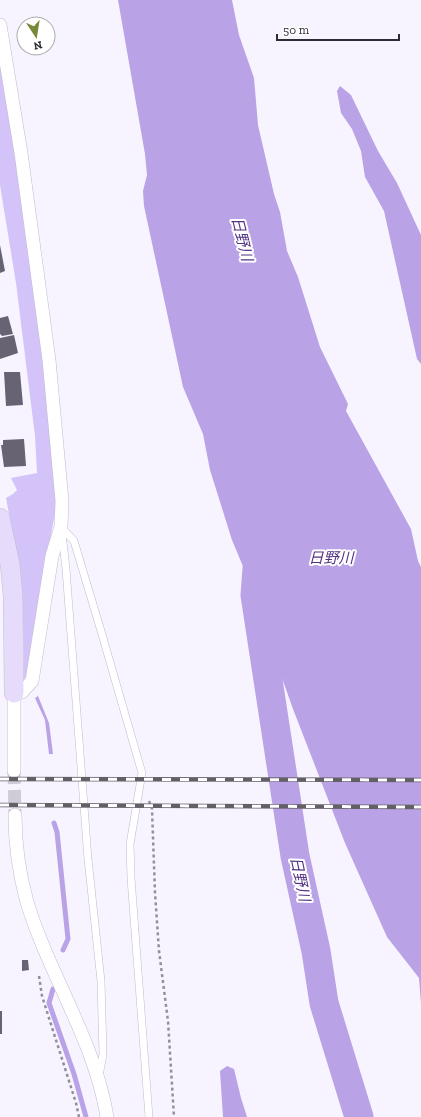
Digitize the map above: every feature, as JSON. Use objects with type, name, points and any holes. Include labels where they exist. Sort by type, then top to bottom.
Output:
[{"type":"street","points":[[0,25],[21,153],[49,360],[62,501],[61,527],[52,556],[32,681],[22,692],[14,693]]},
{"type":"street","points":[[0,518],[10,564],[14,596],[14,771]]},
{"type":"street","points":[[15,815],[17,855],[27,901],[99,1076],[107,1117]]},
{"type":"lane","points":[[61,527],[74,541],[142,773],[130,844],[131,878],[149,1117]]},
{"type":"lane","points":[[61,527],[66,569],[88,859],[101,981],[103,1054],[99,1076]]},
{"type":"path","points":[[139,790],[148,795],[152,809],[154,893],[159,950],[168,1021],[174,1117]]},
{"type":"path","points":[[39,972],[39,985],[42,996],[76,1103],[79,1117]]},
{"type":"shaded area","points":[[0,50],[36,295],[56,486],[56,507],[26,678],[24,678],[23,615],[20,573],[6,498],[17,490],[11,478],[37,473],[35,436],[16,283],[0,185]]},
{"type":"water","name":"日野川","points":[[118,0],[232,0],[239,35],[254,78],[258,125],[274,194],[280,212],[287,251],[298,277],[320,347],[348,404],[346,411],[411,529],[418,561],[421,567],[421,1004],[419,978],[387,937],[345,843],[293,709],[261,619],[255,595],[232,540],[210,470],[203,434],[183,387],[144,206],[143,191],[147,175],[145,154]]},
{"type":"water","points":[[340,86],[351,95],[378,151],[397,183],[421,235],[421,364],[417,359],[384,211],[365,177],[361,151],[352,129],[341,113],[337,91]]},
{"type":"water","points":[[38,696],[49,723],[53,754],[49,754],[45,720],[35,698]]},
{"type":"water","points":[[227,1066],[234,1069],[247,1117],[223,1117],[220,1071]]},
{"type":"building","points":[[0,245],[5,271],[0,273]]},
{"type":"building","points":[[8,316],[13,334],[2,336],[0,334],[0,318]]},
{"type":"building","points":[[14,335],[18,353],[0,359],[0,338]]},
{"type":"building","points":[[4,372],[20,372],[23,405],[6,406]]},
{"type":"building","points":[[24,439],[26,466],[4,467],[1,445],[3,445],[3,440]]},
{"type":"building","points":[[22,960],[28,960],[29,970],[22,971]]},
{"type":"building","points":[[0,1011],[2,1011],[2,1034],[0,1034]]},
{"type":"waterway","name":"日野川","points":[[258,555],[255,595],[295,856],[316,951],[324,1003],[359,1117]]},
{"type":"waterway","points":[[54,823],[57,832],[68,939],[63,950]]},
{"type":"waterway","points":[[53,989],[49,1003],[74,1074],[86,1117]]},
{"type":"tunnel","points":[[14,771],[15,815]]},
{"type":"railway","points":[[0,779],[421,780]]},
{"type":"railway","points":[[0,805],[421,807]]}]
